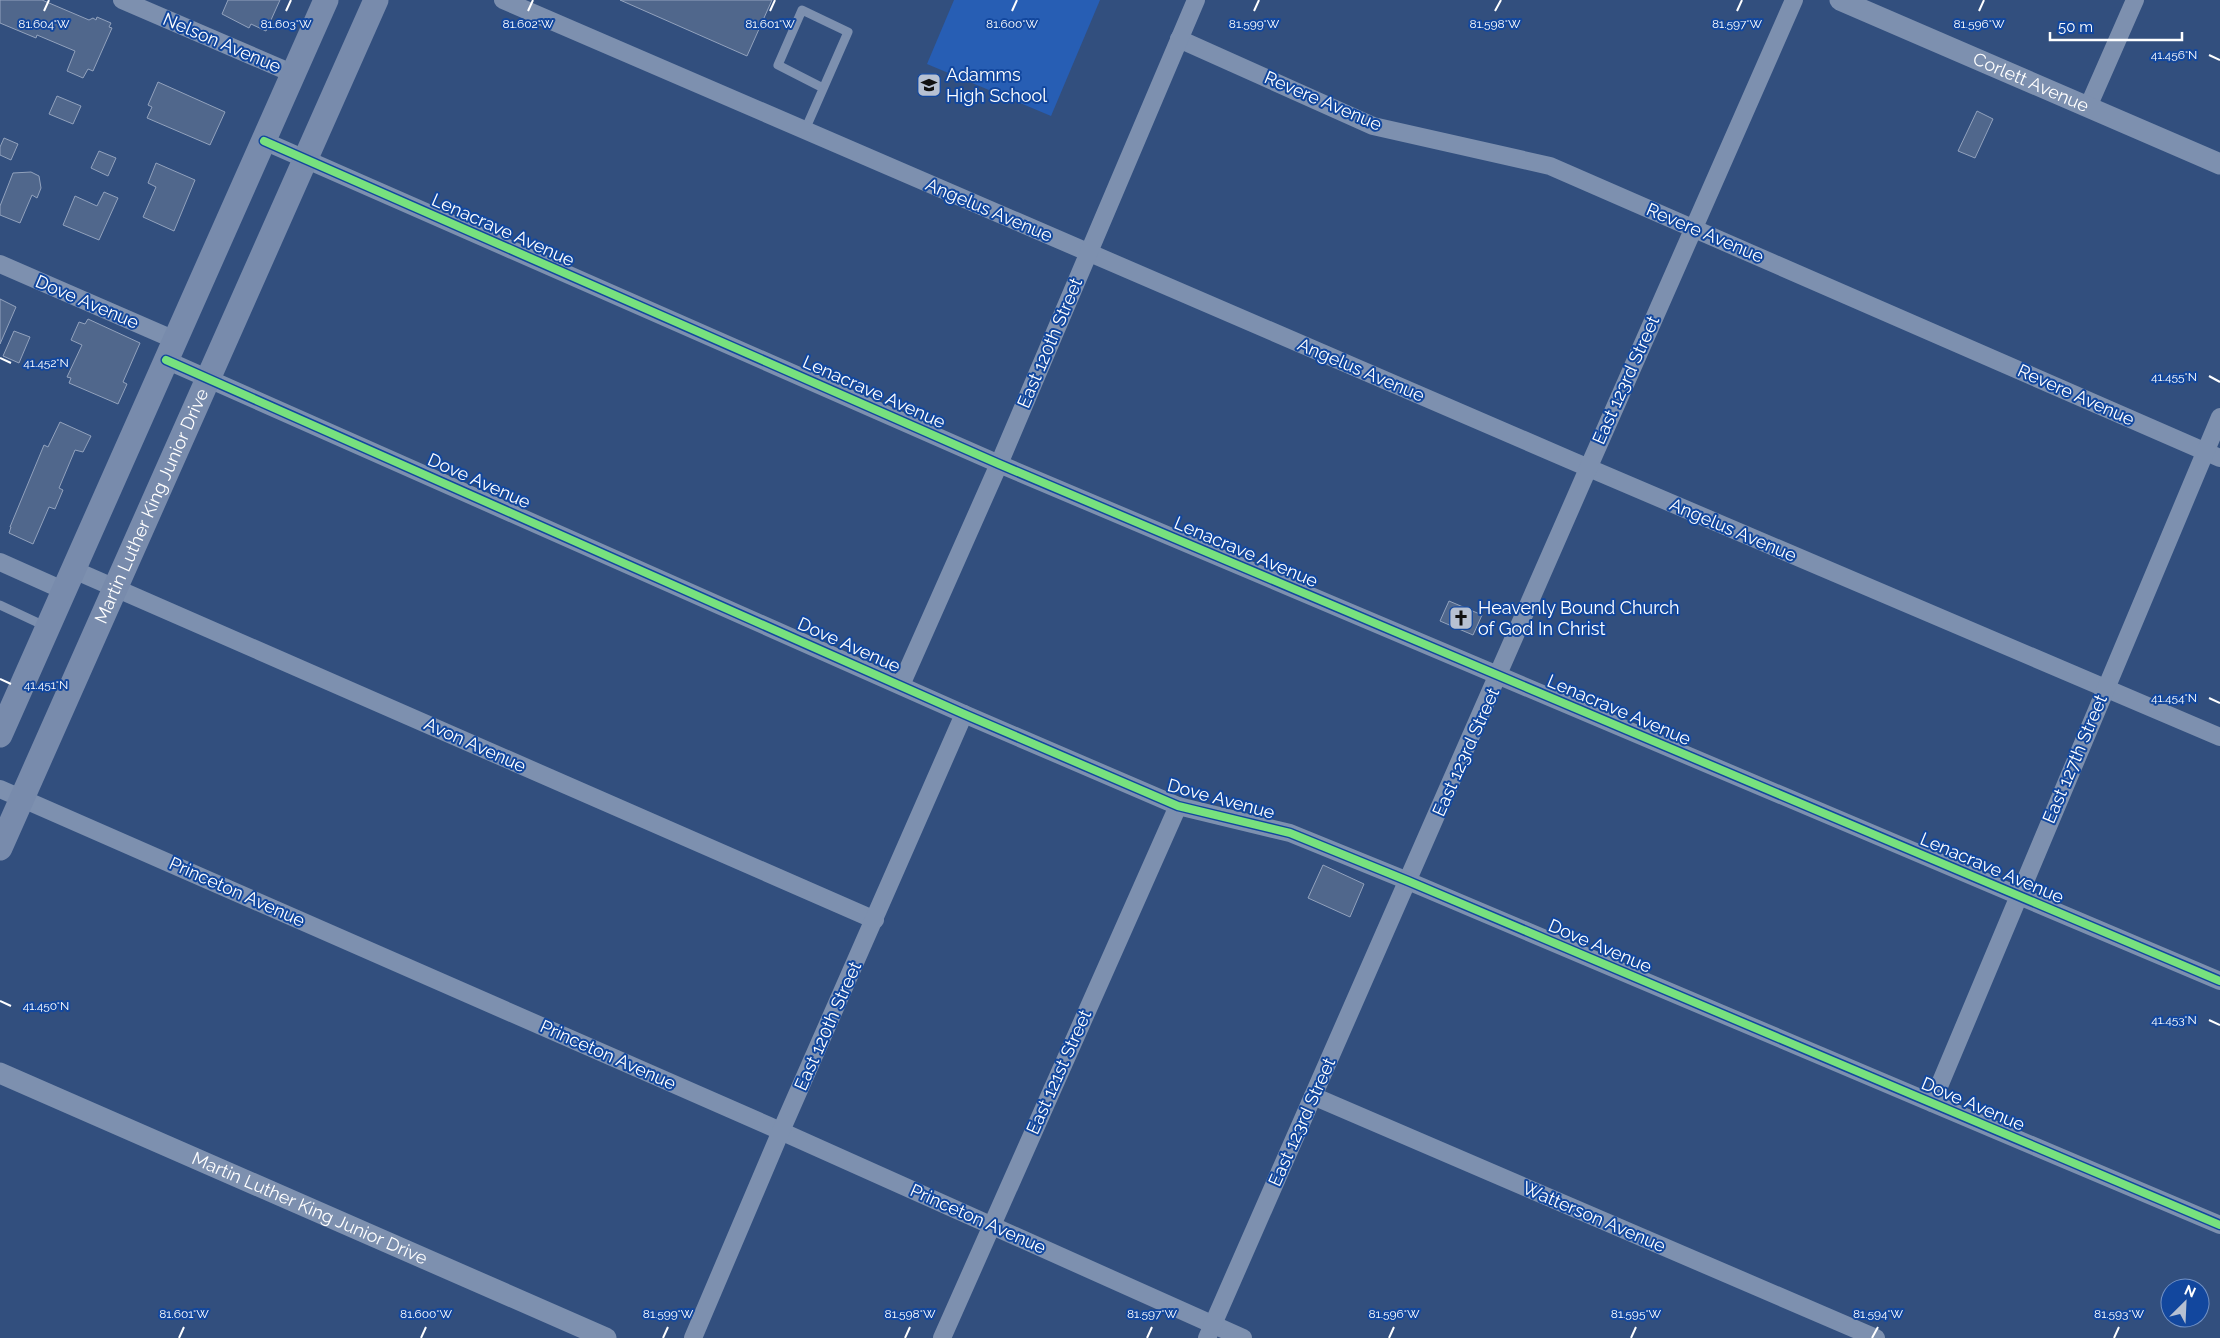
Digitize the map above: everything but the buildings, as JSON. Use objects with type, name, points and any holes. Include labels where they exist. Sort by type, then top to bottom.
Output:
[{"type":"main road","points":[[1,730],[70,581],[326,0]]},
{"type":"main road","name":"Martin Luther King Junior Drive","points":[[0,848],[11,794],[115,588],[376,0]]},
{"type":"street","name":"Nelson Avenue","points":[[122,0],[294,74]]},
{"type":"street","name":"Angelus Avenue","points":[[503,0],[1588,468],[2220,737]]},
{"type":"street","name":"East 120th Street","points":[[901,685],[999,464],[1196,0]]},
{"type":"street","name":"East 123rd Street","points":[[1210,1332],[1500,676],[1692,227],[1794,0]]},
{"type":"street","name":"Corlett Avenue","points":[[1840,0],[1872,6],[2088,107],[2220,164]]},
{"type":"street","points":[[2088,107],[2135,0]]},
{"type":"street","name":"Revere Avenue","points":[[1179,39],[1374,126],[1550,166],[2212,455]]},
{"type":"street","name":"Lenacrave Avenue","points":[[264,141],[999,464],[2220,981]]},
{"type":"street","name":"Dove Avenue","points":[[0,264],[171,350],[209,378],[964,714],[1178,806],[1290,833],[1408,881],[2220,1225]]},
{"type":"street","name":"East 127th Street","points":[[1932,1103],[2105,688],[2212,455],[2220,417]]},
{"type":"street","name":"Avon Avenue","points":[[0,562],[70,581],[115,588],[874,920]]},
{"type":"street","name":"East 120th Street","points":[[693,1338],[781,1131],[964,714]]},
{"type":"street","name":"Princeton Avenue","points":[[11,794],[992,1224],[1210,1332],[1243,1338]]},
{"type":"street","name":"East 121st Street","points":[[942,1338],[1178,806]]},
{"type":"street","name":"Martin Luther King Junior Drive","points":[[4,1072],[606,1338]]},
{"type":"street","name":"Watterson Avenue","points":[[1313,1096],[1876,1338]]},
{"type":"lane","points":[[805,130],[848,32],[802,10],[778,65],[823,88]]},
{"type":"lane","points":[[0,605],[49,627]]},
{"type":"shaded area","points":[[954,0],[1100,0],[1051,116],[927,64]]},
{"type":"cycle path","points":[[264,141],[999,464],[2220,981]]},
{"type":"cycle path","points":[[166,360],[964,714],[1178,806],[1290,833],[1408,881],[2220,1225]]},
{"type":"place","name":"Adamms High School","points":[[929,85]]},
{"type":"place","name":"Heavenly Bound Church of God In Christ","points":[[1461,618]]}]
